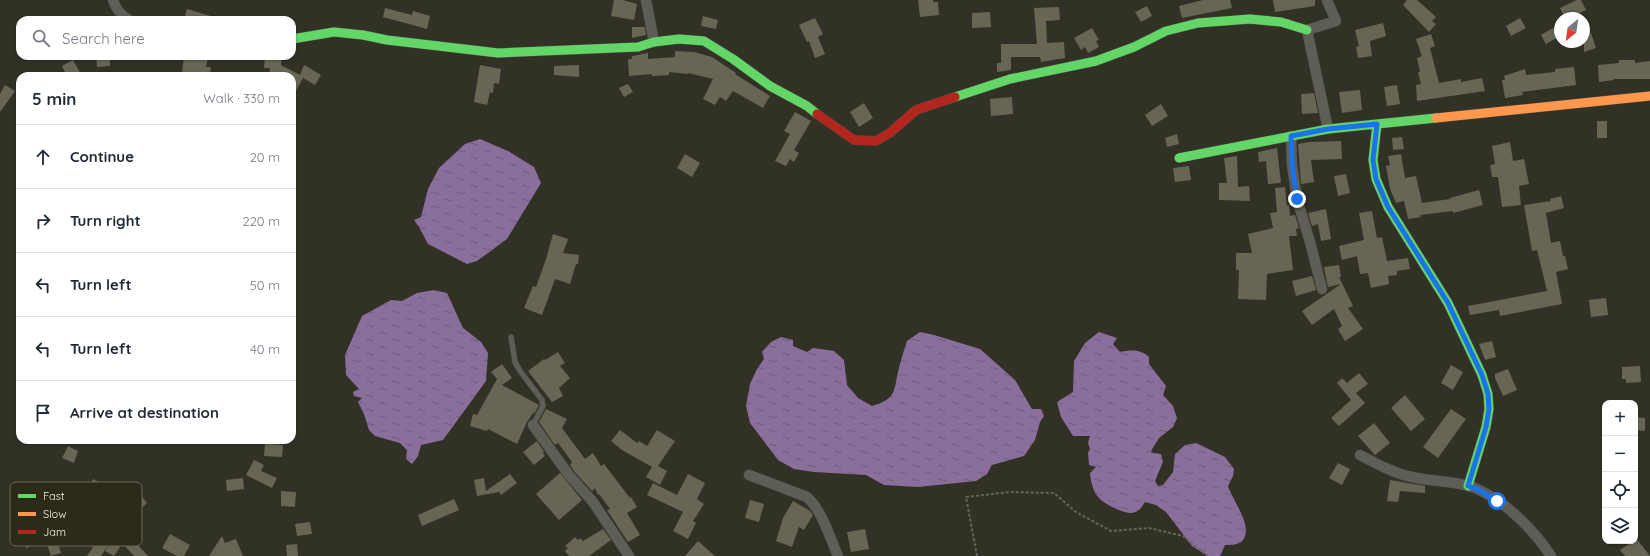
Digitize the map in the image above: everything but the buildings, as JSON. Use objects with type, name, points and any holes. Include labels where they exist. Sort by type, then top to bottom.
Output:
[{"type":"street","points":[[113,0],[115,8],[123,16]]},
{"type":"street","points":[[646,0],[654,42]]},
{"type":"street","points":[[296,38],[334,32],[363,35],[387,40],[498,53],[638,46],[654,42],[679,39],[704,41],[733,59],[770,86],[807,106],[838,130],[854,140],[876,141],[891,132],[916,110],[1010,79],[1096,61],[1134,47],[1166,31],[1198,23],[1250,19],[1281,22],[1307,30],[1336,21],[1327,0]]},
{"type":"street","points":[[1307,30],[1328,129]]},
{"type":"street","points":[[1179,158],[1328,129],[1650,96]]},
{"type":"street","points":[[1377,124],[1373,160],[1376,179],[1388,207],[1448,303],[1482,375],[1488,394],[1489,409],[1486,427],[1468,486]]},
{"type":"street","points":[[1291,136],[1292,165],[1297,199],[1322,289]]},
{"type":"street","points":[[533,425],[569,476],[593,502],[629,556]]},
{"type":"street","points":[[1360,455],[1380,465],[1414,478],[1468,486],[1477,489],[1497,501],[1527,525],[1543,543],[1551,556]]},
{"type":"street","points":[[749,475],[807,497],[820,513],[838,556]]},
{"type":"lane","points":[[511,337],[515,362],[542,400],[543,406],[533,425]]},
{"type":"path","points":[[977,556],[966,497],[1010,492],[1054,493],[1076,512],[1111,532],[1149,528],[1183,536],[1207,556]]},
{"type":"water","points":[[480,139],[508,151],[534,167],[541,183],[507,239],[477,261],[467,264],[428,244],[414,220],[421,217],[428,189],[439,168],[465,144]]},
{"type":"water","points":[[434,290],[447,293],[463,328],[481,342],[488,353],[486,381],[443,440],[421,445],[418,456],[412,464],[406,459],[407,450],[400,443],[375,436],[369,430],[358,402],[362,398],[354,396],[353,392],[359,389],[346,375],[345,355],[362,316],[391,300],[402,301],[417,293]]},
{"type":"water","points":[[920,332],[980,349],[1015,380],[1032,409],[1041,409],[1044,416],[1040,422],[1035,440],[1024,456],[992,465],[987,474],[976,481],[918,487],[884,485],[866,475],[814,472],[794,469],[778,460],[750,423],[746,406],[750,384],[757,369],[764,359],[762,352],[771,342],[781,337],[793,340],[793,346],[807,352],[813,348],[834,351],[844,360],[847,385],[858,398],[872,406],[886,400],[893,393],[907,341]]},
{"type":"water","points":[[1099,332],[1117,338],[1113,344],[1120,352],[1135,351],[1146,354],[1149,357],[1149,364],[1166,386],[1163,395],[1173,406],[1177,418],[1173,427],[1159,438],[1151,451],[1153,453],[1161,454],[1163,462],[1155,481],[1158,486],[1163,485],[1173,472],[1175,454],[1185,445],[1196,443],[1225,457],[1234,469],[1233,476],[1228,486],[1242,514],[1246,530],[1245,536],[1241,542],[1233,545],[1225,545],[1220,556],[1208,556],[1192,546],[1166,512],[1156,505],[1145,502],[1138,511],[1128,513],[1106,504],[1100,499],[1094,490],[1090,473],[1096,467],[1089,465],[1088,453],[1090,449],[1088,443],[1090,436],[1073,436],[1061,417],[1057,402],[1073,392],[1074,361],[1085,343]]},
{"type":"traffic: fast","points":[[955,97],[1010,79],[1096,61],[1134,47],[1166,31],[1198,23],[1250,19],[1281,22],[1307,30]]},
{"type":"traffic: fast","points":[[296,38],[334,32],[363,35],[387,40],[498,53],[638,47],[654,42],[679,39],[704,41],[733,59],[770,86],[807,106],[817,114]]},
{"type":"traffic: fast","points":[[1179,158],[1328,129],[1436,118]]},
{"type":"traffic: fast","points":[[1377,124],[1373,160],[1376,179],[1388,207],[1448,303],[1482,375],[1488,394],[1489,409],[1486,427],[1468,486]]},
{"type":"traffic: slow","points":[[1436,118],[1650,96]]},
{"type":"traffic: jam","points":[[817,114],[854,140],[876,141],[891,132],[916,110],[955,97]]},
{"type":"route","points":[[1297,199],[1292,165],[1291,136],[1328,129],[1377,124],[1373,160],[1376,179],[1388,207],[1448,303],[1482,375],[1488,394],[1489,409],[1486,427],[1468,486],[1477,489],[1497,501]]}]
